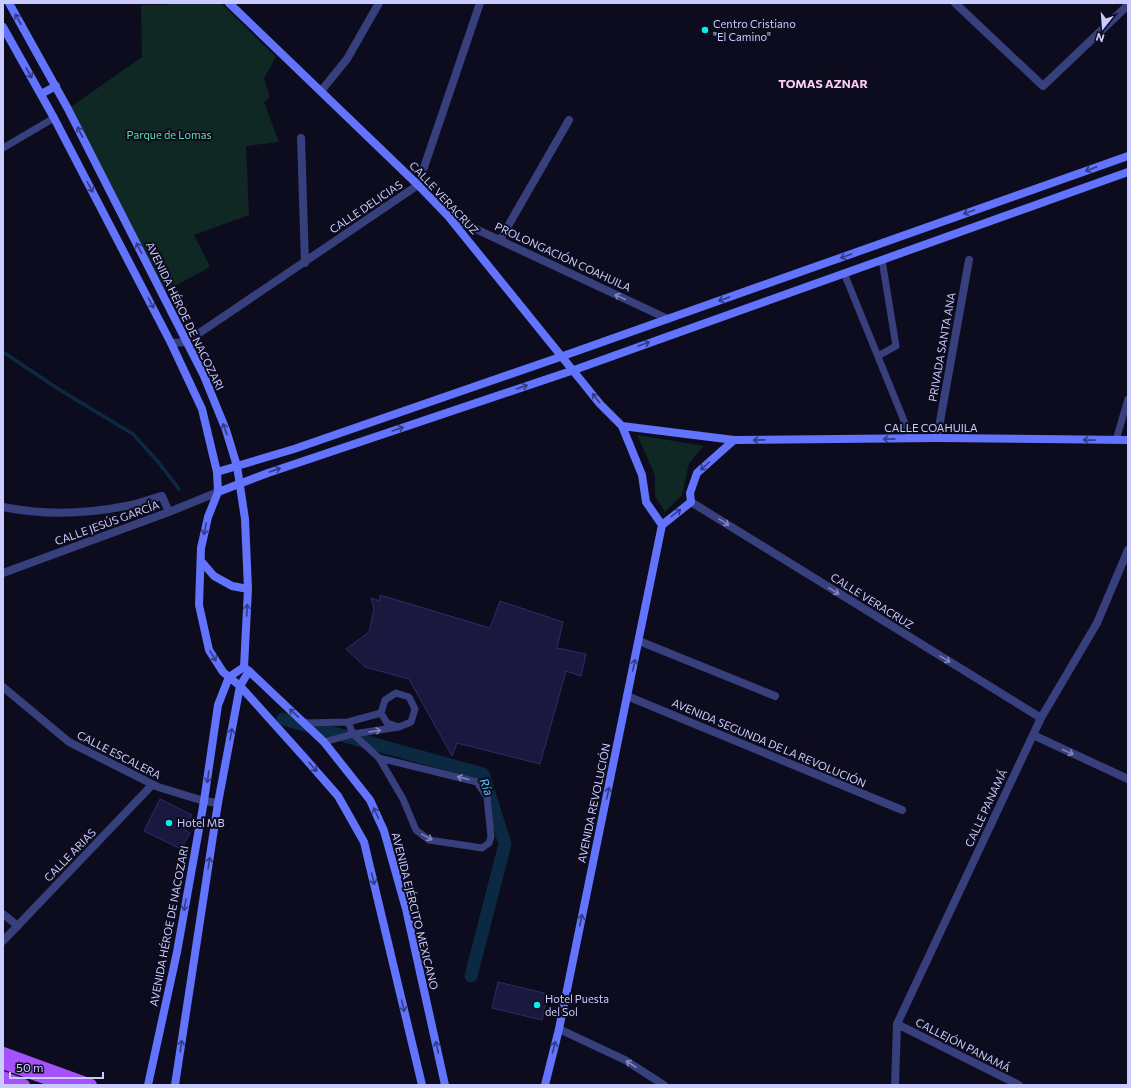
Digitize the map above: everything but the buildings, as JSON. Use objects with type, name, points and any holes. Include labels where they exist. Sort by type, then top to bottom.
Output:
[{"type":"main road","name":"AVENIDA HÉROE DE NACOZARI","points":[[9,3],[56,86],[204,376],[226,430],[237,466],[245,518],[248,589],[246,669],[240,686],[218,803],[175,1085]]},
{"type":"main road","name":"CALLE VERACRUZ","points":[[229,3],[418,185],[448,216],[563,356],[600,404],[622,426]]},
{"type":"main road","points":[[3,27],[54,118],[171,342],[202,409],[217,472],[218,492],[208,517],[201,548],[199,605],[210,650],[223,672],[240,686],[304,756],[338,796],[364,842],[422,1085]]},
{"type":"main road","points":[[41,94],[56,86]]},
{"type":"main road","points":[[217,472],[294,449],[563,356],[1128,156]]},
{"type":"main road","points":[[218,492],[574,370],[1128,172]]},
{"type":"main road","points":[[622,426],[642,475],[646,502],[662,524],[691,502],[690,493],[697,473],[734,440]]},
{"type":"main road","name":"CALLE COAHUILA","points":[[622,426],[734,440],[911,438],[1128,440]]},
{"type":"main road","name":"AVENIDA REVOLUCIÓN","points":[[545,1085],[559,1029],[662,524]]},
{"type":"main road","points":[[201,561],[214,576],[232,586],[248,589]]},
{"type":"main road","points":[[229,677],[246,669]]},
{"type":"main road","name":"AVENIDA EJÉRCITO MEXICANO","points":[[246,669],[324,742],[370,800],[384,831],[406,909],[445,1085]]},
{"type":"main road","name":"AVENIDA HÉROE DE NACOZARI","points":[[148,1085],[177,952],[204,801],[218,705],[229,677]]},
{"type":"main road","points":[[3,1053],[91,1085]]},
{"type":"main road","points":[[3,1063],[64,1085]]},
{"type":"main road","points":[[3,1077],[24,1085]]},
{"type":"street","points":[[321,92],[347,59],[379,3]]},
{"type":"street","name":"CALLE DELICIAS","points":[[186,342],[305,263],[418,185],[480,3]]},
{"type":"street","points":[[955,3],[1043,86],[1128,5]]},
{"type":"street","points":[[500,240],[569,120]]},
{"type":"street","points":[[301,138],[305,263]]},
{"type":"street","name":"PROLONGACIÓN COAHUILA","points":[[448,216],[668,319]]},
{"type":"street","name":"PRIVADA SANTA ANA","points":[[937,438],[969,260]]},
{"type":"street","points":[[171,342],[186,342]]},
{"type":"street","name":"CALLE JESÚS GARCÍA","points":[[3,573],[169,512],[218,492]]},
{"type":"street","points":[[3,507],[25,511],[93,512],[128,506],[162,496],[169,512]]},
{"type":"street","name":"CALLE VERACRUZ","points":[[691,502],[1041,718]]},
{"type":"street","name":"CALLE PANAMÁ","points":[[894,1085],[897,1024],[1041,718],[1097,623],[1128,550]]},
{"type":"street","points":[[639,641],[775,696]]},
{"type":"street","name":"CALLE ESCALERA","points":[[3,687],[68,742],[152,785],[204,801],[218,803]]},
{"type":"street","name":"AVENIDA SEGUNDA DE LA REVOLUCIÓN","points":[[627,696],[902,810]]},
{"type":"street","points":[[1033,735],[1128,779]]},
{"type":"street","name":"CALLE ARIAS","points":[[3,941],[152,785]]},
{"type":"street","points":[[3,914],[18,926]]},
{"type":"street","name":"CALLEJÓN PANAMÁ","points":[[897,1024],[1019,1085]]},
{"type":"street","points":[[559,1029],[625,1060],[664,1085]]},
{"type":"lane","points":[[3,148],[54,118]]},
{"type":"lane","points":[[878,356],[896,346],[882,260]]},
{"type":"lane","points":[[844,273],[911,438]]},
{"type":"lane","points":[[1116,440],[1128,399]]},
{"type":"lane","points":[[324,742],[353,734],[399,727],[411,722],[415,709],[409,697],[396,693],[385,700],[382,713],[388,723],[399,727]]},
{"type":"lane","points":[[304,723],[348,722],[382,713]]},
{"type":"lane","points":[[348,722],[353,734],[379,758],[403,799],[416,830],[429,840],[482,848],[489,843],[491,837],[486,797],[477,782],[379,758]]},
{"type":"green space","name":"Parque de Lomas","points":[[169,3],[221,3],[276,57],[264,78],[270,97],[264,102],[279,142],[246,146],[249,215],[194,235],[210,267],[162,293],[68,109],[142,57],[141,5],[169,5]]},
{"type":"green space","points":[[637,435],[704,446],[689,463],[682,495],[665,512],[655,496],[655,475]]},
{"type":"waterway","points":[[3,352],[60,390],[133,434],[159,463],[179,489]]},
{"type":"waterway","name":"Ría","points":[[283,719],[483,774],[505,844],[471,976]]},
{"type":"place","name":"Centro Cristiano \"El Camino\"","points":[[705,30]]},
{"type":"place","name":"Hotel MB","points":[[169,823]]},
{"type":"place","name":"Hotel Puesta del Sol","points":[[537,1005]]},
{"type":"district","name":"TOMAS AZNAR","points":[[823,84]]}]
